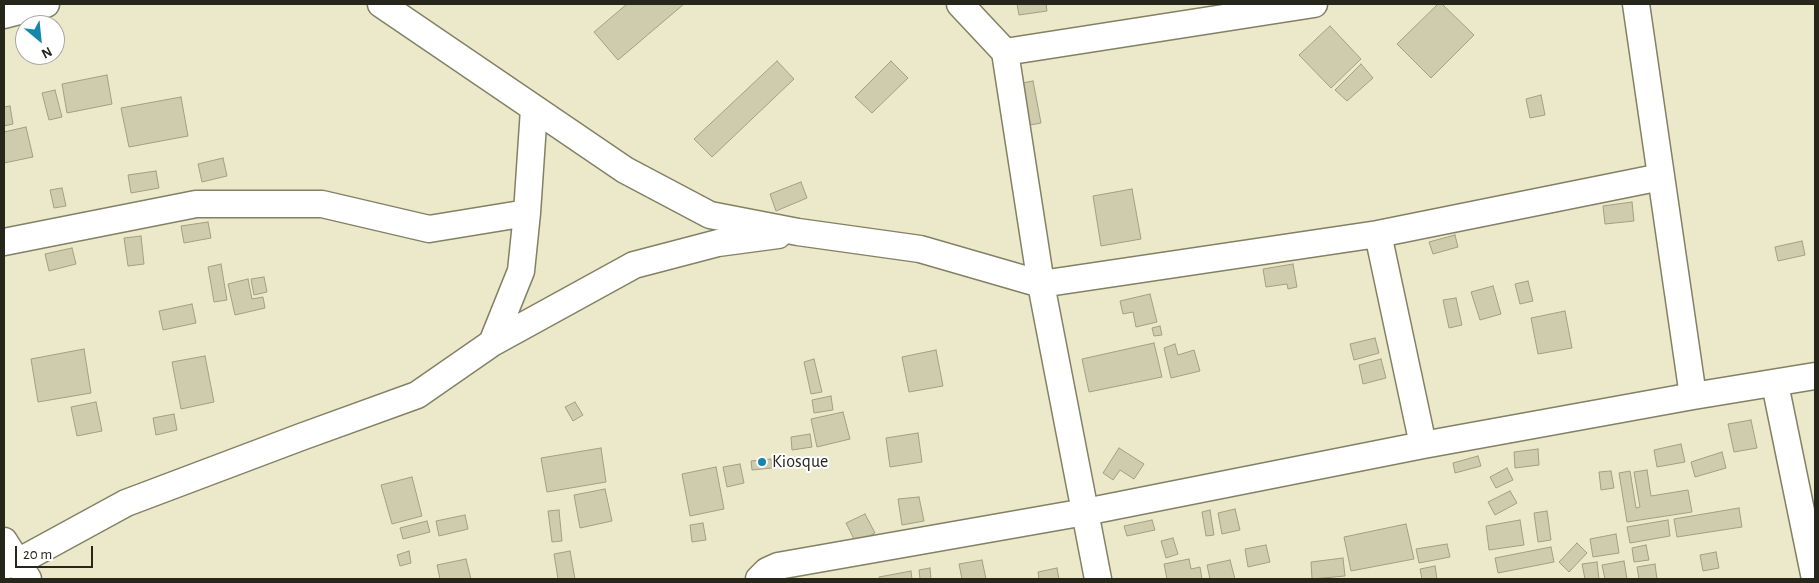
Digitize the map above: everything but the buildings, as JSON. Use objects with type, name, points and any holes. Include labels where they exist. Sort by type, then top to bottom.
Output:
[{"type":"street","points":[[4,15],[46,4]]},
{"type":"street","points":[[381,4],[625,170],[710,215],[798,232],[920,249],[1041,284],[1378,234],[1661,176]]},
{"type":"street","points":[[960,4],[1005,52],[1041,284],[1098,579]]},
{"type":"street","points":[[1005,52],[1314,4]]},
{"type":"street","points":[[1636,4],[1693,396]]},
{"type":"street","points":[[492,343],[521,272],[534,109]]},
{"type":"street","points":[[4,242],[196,204],[322,204],[429,229],[527,213]]},
{"type":"street","points":[[13,562],[126,503],[417,395],[492,343],[634,265],[718,243],[798,232]]},
{"type":"street","points":[[1378,234],[1424,445]]},
{"type":"street","points":[[759,579],[778,566],[1085,512],[1424,445],[1693,396],[1815,376]]},
{"type":"street","points":[[1775,384],[1815,579]]},
{"type":"place","name":"Kiosque","points":[[762,462]]}]
